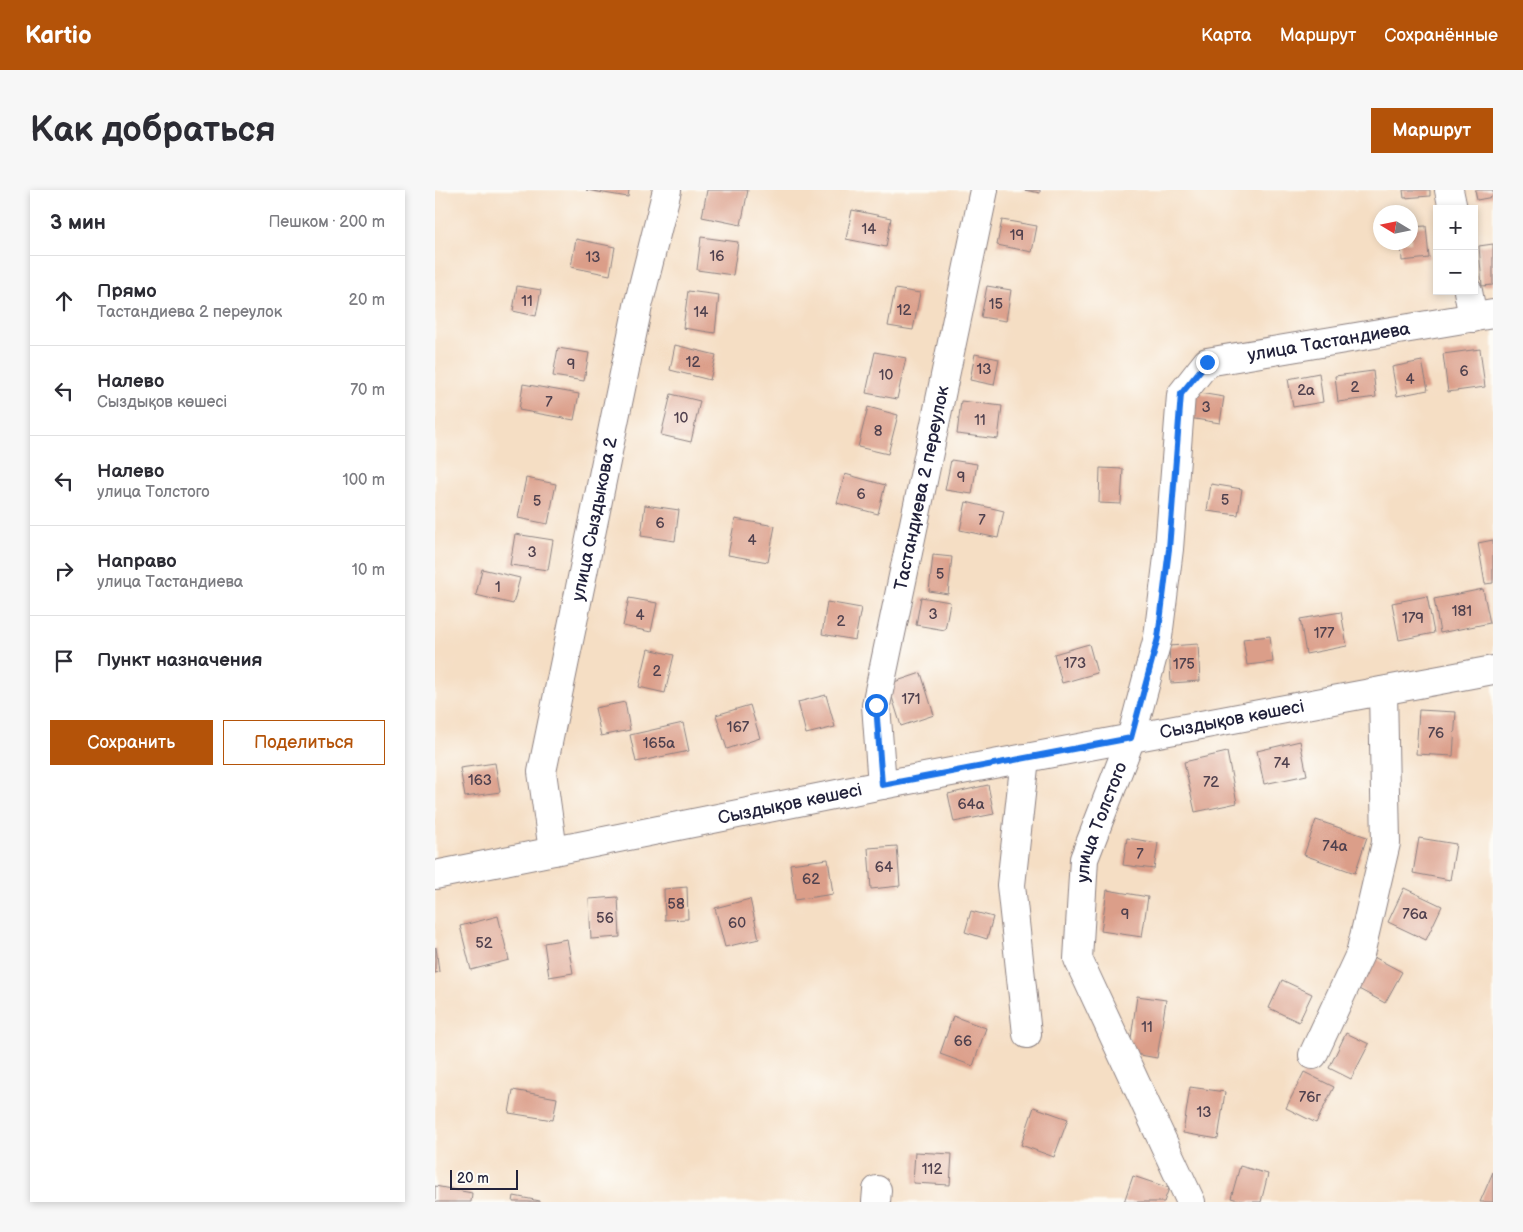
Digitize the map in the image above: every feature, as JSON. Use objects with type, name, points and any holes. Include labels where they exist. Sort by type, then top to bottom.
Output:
[{"type":"street","name":"улица Сыздыкова 2","points":[[553,851],[542,772],[638,306],[667,190]]},
{"type":"street","name":"Тастандиева 2 переулок","points":[[882,785],[876,705],[984,190]]},
{"type":"street","points":[[1449,190],[1452,205]]},
{"type":"street","points":[[1470,295],[1483,316]]},
{"type":"street","name":"улица Тастандиева","points":[[1181,394],[1207,362],[1483,316]]},
{"type":"street","name":"улица Толстого","points":[[1181,394],[1169,549],[1158,638],[1131,738],[1084,859],[1078,959],[1191,1202]]},
{"type":"street","name":"Сыздықов көшесі","points":[[435,875],[882,785],[1493,670]]},
{"type":"street","points":[[1313,1054],[1360,954],[1386,843],[1383,691]]},
{"type":"street","points":[[1025,758],[1011,885],[1027,1034]]},
{"type":"building","points":[[586,190],[629,190],[628,197]]},
{"type":"building","points":[[707,190],[748,190],[741,225],[702,217]]},
{"type":"building","points":[[1024,190],[1040,190],[1040,193]]},
{"type":"building","points":[[1403,190],[1430,190],[1430,196],[1404,198]]},
{"type":"building","points":[[1475,190],[1493,190],[1493,197],[1477,200]]},
{"type":"building","points":[[852,210],[891,218],[886,247],[846,239]]},
{"type":"building","points":[[1002,220],[1037,226],[1032,252],[997,245]]},
{"type":"building","points":[[1426,226],[1429,258],[1402,261],[1401,250],[1418,250],[1418,227]]},
{"type":"building","points":[[701,237],[738,242],[733,275],[697,270]]},
{"type":"building","points":[[576,239],[615,247],[610,275],[571,267]]},
{"type":"building","points":[[1493,244],[1493,285],[1482,286],[1479,246]]},
{"type":"building","points":[[517,286],[541,290],[536,316],[513,311]]},
{"type":"building","points":[[987,286],[1011,290],[1006,321],[981,317]]},
{"type":"building","points":[[895,289],[920,293],[913,330],[888,326]]},
{"type":"building","points":[[688,291],[719,295],[715,333],[683,328]]},
{"type":"building","points":[[675,345],[716,355],[710,380],[670,370]]},
{"type":"building","points":[[558,348],[589,353],[584,381],[553,376]]},
{"type":"building","points":[[1480,349],[1485,387],[1448,392],[1443,354]]},
{"type":"building","points":[[875,352],[906,358],[897,399],[866,393]]},
{"type":"building","points":[[975,354],[999,359],[994,385],[970,380]]},
{"type":"building","points":[[1422,361],[1428,390],[1397,396],[1392,367]]},
{"type":"building","points":[[1373,371],[1376,397],[1338,402],[1335,376]]},
{"type":"building","points":[[1319,373],[1323,402],[1293,407],[1288,379]]},
{"type":"building","points":[[523,384],[579,394],[574,420],[519,410]]},
{"type":"building","points":[[1193,392],[1224,397],[1220,423],[1189,418]]},
{"type":"building","points":[[671,394],[700,401],[691,442],[661,435]]},
{"type":"building","points":[[961,401],[1002,406],[998,439],[957,434]]},
{"type":"building","points":[[868,407],[898,415],[888,454],[858,447]]},
{"type":"building","points":[[951,460],[977,464],[972,494],[945,490]]},
{"type":"building","points":[[1100,468],[1123,469],[1121,504],[1099,503]]},
{"type":"building","points":[[845,474],[885,485],[878,514],[837,503]]},
{"type":"building","points":[[526,478],[556,484],[548,524],[518,518]]},
{"type":"building","points":[[1211,484],[1242,489],[1238,515],[1207,511]]},
{"type":"building","points":[[966,502],[1004,511],[998,538],[960,530]]},
{"type":"building","points":[[645,505],[679,510],[675,541],[641,536]]},
{"type":"building","points":[[735,519],[775,526],[768,562],[728,555]]},
{"type":"building","points":[[515,534],[553,540],[548,570],[510,565]]},
{"type":"building","points":[[1493,540],[1493,583],[1485,584],[1478,543]]},
{"type":"building","points":[[933,555],[952,557],[948,594],[929,591]]},
{"type":"building","points":[[482,569],[520,578],[513,604],[476,595]]},
{"type":"building","points":[[1483,589],[1490,623],[1440,633],[1434,599]]},
{"type":"building","points":[[1427,596],[1434,633],[1399,640],[1392,603]]},
{"type":"building","points":[[921,597],[950,602],[945,630],[916,625]]},
{"type":"building","points":[[629,598],[657,603],[651,632],[623,626]]},
{"type":"building","points":[[827,602],[861,608],[855,640],[822,634]]},
{"type":"building","points":[[1341,612],[1347,646],[1306,654],[1300,619]]},
{"type":"building","points":[[1270,636],[1273,662],[1247,665],[1243,639]]},
{"type":"building","points":[[1089,644],[1097,673],[1062,683],[1054,654]]},
{"type":"building","points":[[1198,644],[1200,681],[1171,683],[1169,646]]},
{"type":"building","points":[[648,649],[674,655],[665,693],[639,687]]},
{"type":"building","points":[[921,673],[934,715],[901,726],[888,684]]},
{"type":"building","points":[[826,695],[835,727],[806,734],[798,702]]},
{"type":"building","points":[[625,702],[630,730],[601,736],[595,708]]},
{"type":"building","points":[[750,705],[760,738],[727,749],[716,715]]},
{"type":"building","points":[[1419,710],[1456,712],[1453,756],[1416,754]]},
{"type":"building","points":[[683,723],[689,751],[636,762],[630,735]]},
{"type":"building","points":[[1300,741],[1307,775],[1264,784],[1257,751]]},
{"type":"building","points":[[1227,752],[1237,803],[1195,812],[1184,762]]},
{"type":"building","points":[[495,763],[500,792],[465,797],[460,768]]},
{"type":"building","points":[[988,785],[994,814],[954,822],[948,794]]},
{"type":"building","points":[[1316,820],[1367,837],[1355,873],[1304,855]]},
{"type":"building","points":[[1127,838],[1158,843],[1154,869],[1123,865]]},
{"type":"building","points":[[1419,838],[1456,844],[1450,880],[1413,873]]},
{"type":"building","points":[[897,846],[900,886],[871,889],[868,848]]},
{"type":"building","points":[[828,859],[833,894],[795,900],[790,864]]},
{"type":"building","points":[[687,887],[688,919],[665,920],[664,889]]},
{"type":"building","points":[[1404,888],[1442,906],[1426,940],[1388,922]]},
{"type":"building","points":[[1107,890],[1148,897],[1142,937],[1101,931]]},
{"type":"building","points":[[618,897],[620,937],[591,939],[589,899]]},
{"type":"building","points":[[750,899],[759,939],[725,947],[715,908]]},
{"type":"building","points":[[971,911],[993,917],[987,939],[965,932]]},
{"type":"building","points":[[498,916],[509,960],[471,970],[460,926]]},
{"type":"building","points":[[567,939],[573,973],[549,977],[544,943]]},
{"type":"building","points":[[435,948],[439,972],[435,973]]},
{"type":"building","points":[[1372,956],[1402,972],[1385,1003],[1355,987]]},
{"type":"building","points":[[1282,980],[1312,994],[1299,1022],[1269,1008]]},
{"type":"building","points":[[1137,996],[1166,1000],[1157,1058],[1129,1053]]},
{"type":"building","points":[[953,1016],[986,1028],[973,1066],[940,1054]]},
{"type":"building","points":[[1346,1033],[1369,1044],[1351,1079],[1329,1068]]},
{"type":"building","points":[[1304,1072],[1334,1087],[1316,1123],[1286,1108]]},
{"type":"building","points":[[1190,1087],[1225,1092],[1218,1139],[1183,1133]]},
{"type":"building","points":[[513,1090],[557,1098],[553,1120],[509,1113]]},
{"type":"building","points":[[1034,1107],[1068,1119],[1054,1157],[1021,1145]]},
{"type":"building","points":[[915,1152],[952,1154],[950,1185],[913,1183]]},
{"type":"building","points":[[1240,1166],[1268,1174],[1261,1202],[1246,1202],[1231,1198]]},
{"type":"building","points":[[1493,1172],[1493,1202],[1480,1202]]},
{"type":"building","points":[[1133,1176],[1169,1188],[1164,1202],[1124,1202]]},
{"type":"building","points":[[435,1186],[472,1193],[471,1202],[435,1202]]},
{"type":"building","points":[[514,1196],[540,1201],[540,1202],[513,1202]]},
{"type":"route","points":[[876,705],[882,785],[1131,738],[1158,638],[1169,549],[1181,394],[1207,362]]}]
